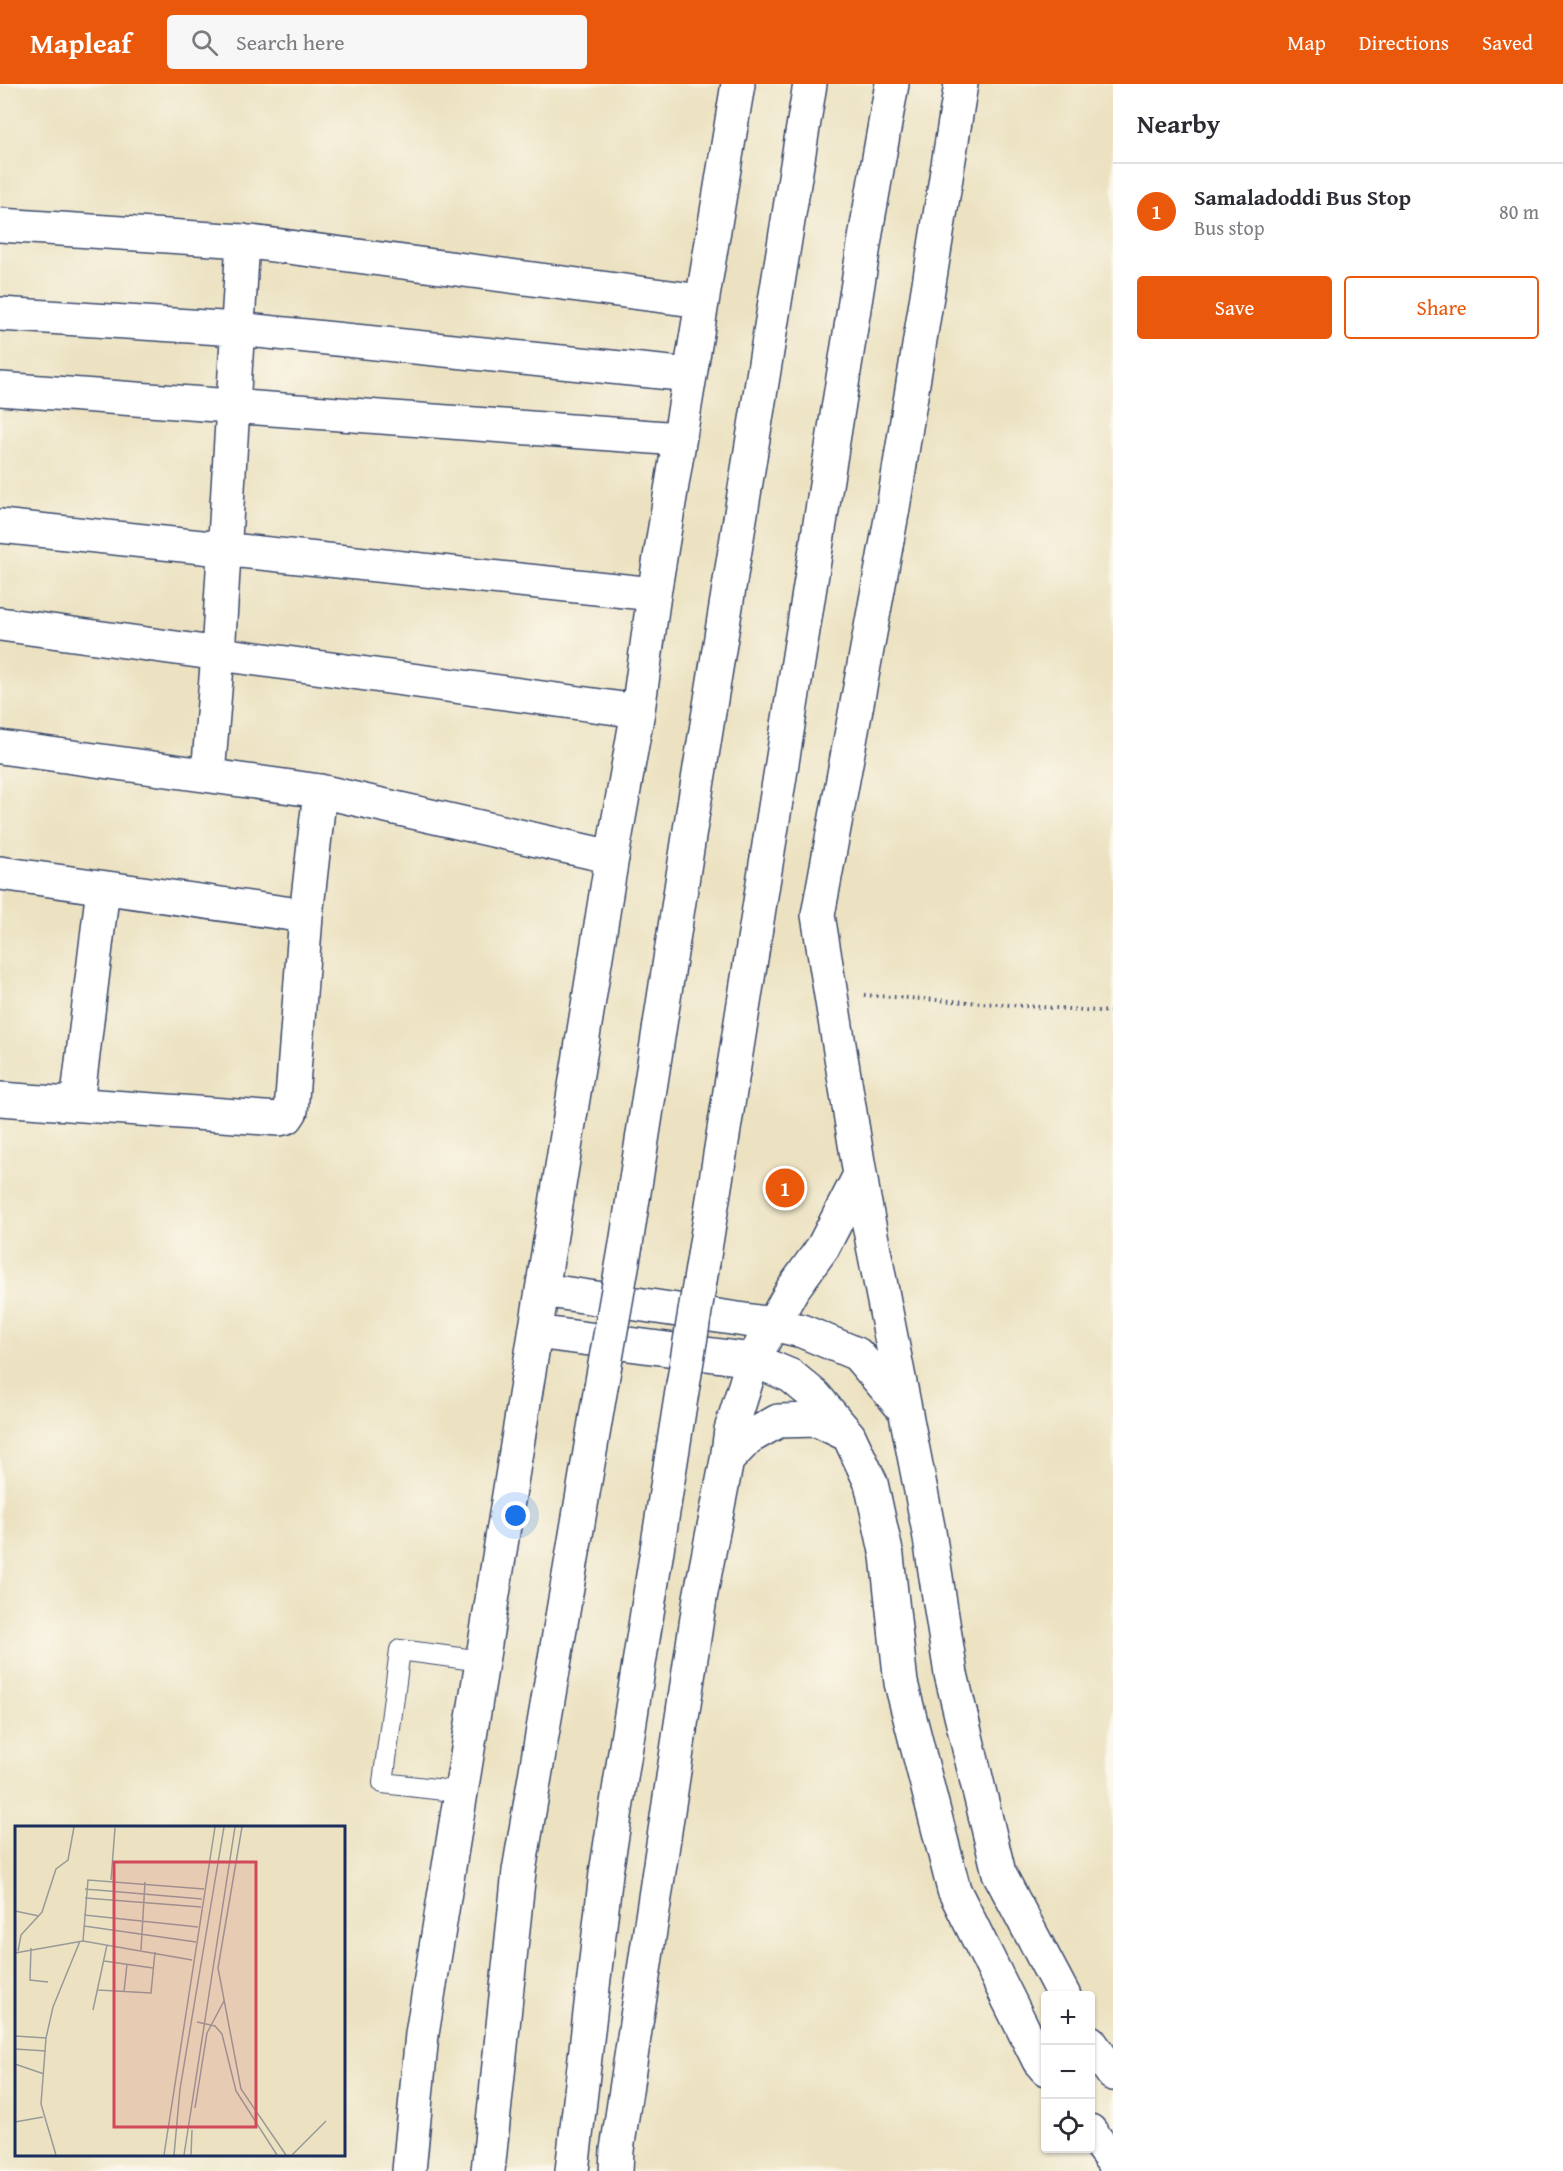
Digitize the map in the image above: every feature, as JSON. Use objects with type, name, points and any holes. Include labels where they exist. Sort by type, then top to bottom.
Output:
[{"type":"main road","points":[[409,2171],[422,2034],[534,1332],[638,711],[654,594],[701,301],[738,84]]},
{"type":"main road","points":[[488,2171],[519,1871],[626,1244],[810,84]]},
{"type":"main road","points":[[572,2171],[606,1873],[868,220],[892,84]]},
{"type":"main road","points":[[961,84],[892,508],[818,915],[860,1175],[929,1532],[951,1674],[999,1873],[1062,1991]]},
{"type":"main road","points":[[0,225],[243,241],[701,301]]},
{"type":"main road","points":[[208,776],[218,654],[243,241]]},
{"type":"main road","points":[[0,314],[237,329],[690,375]]},
{"type":"main road","points":[[0,389],[679,439]]},
{"type":"main road","points":[[0,526],[654,594]]},
{"type":"main road","points":[[0,624],[638,711]]},
{"type":"main road","points":[[0,747],[320,791],[612,856]]},
{"type":"main road","points":[[0,1099],[279,1119],[287,1117],[291,1111],[306,916],[320,791]]},
{"type":"main road","points":[[0,873],[306,916]]},
{"type":"main road","points":[[77,1104],[103,888]]},
{"type":"main road","points":[[616,2171],[622,2115],[700,1598],[731,1430],[753,1360],[792,1290],[823,1247],[860,1175]]},
{"type":"main road","points":[[542,1290],[772,1324],[802,1331],[857,1354],[904,1408]]},
{"type":"main road","points":[[534,1332],[753,1360],[791,1376],[815,1396],[849,1436],[871,1483],[887,1556],[901,1683],[954,1890],[1041,2064]]},
{"type":"main road","points":[[727,1460],[748,1438],[778,1421],[817,1420],[849,1436]]},
{"type":"main road","points":[[1092,2045],[1113,2074]]},
{"type":"main road","points":[[1095,2138],[1113,2162]]},
{"type":"lane","points":[[461,1792],[383,1783],[400,1650],[482,1661]]},
{"type":"path","points":[[830,992],[1113,1012]]},
{"type":"place","name":"Samaladoddi Bus Stop","points":[[785,1188]]}]
